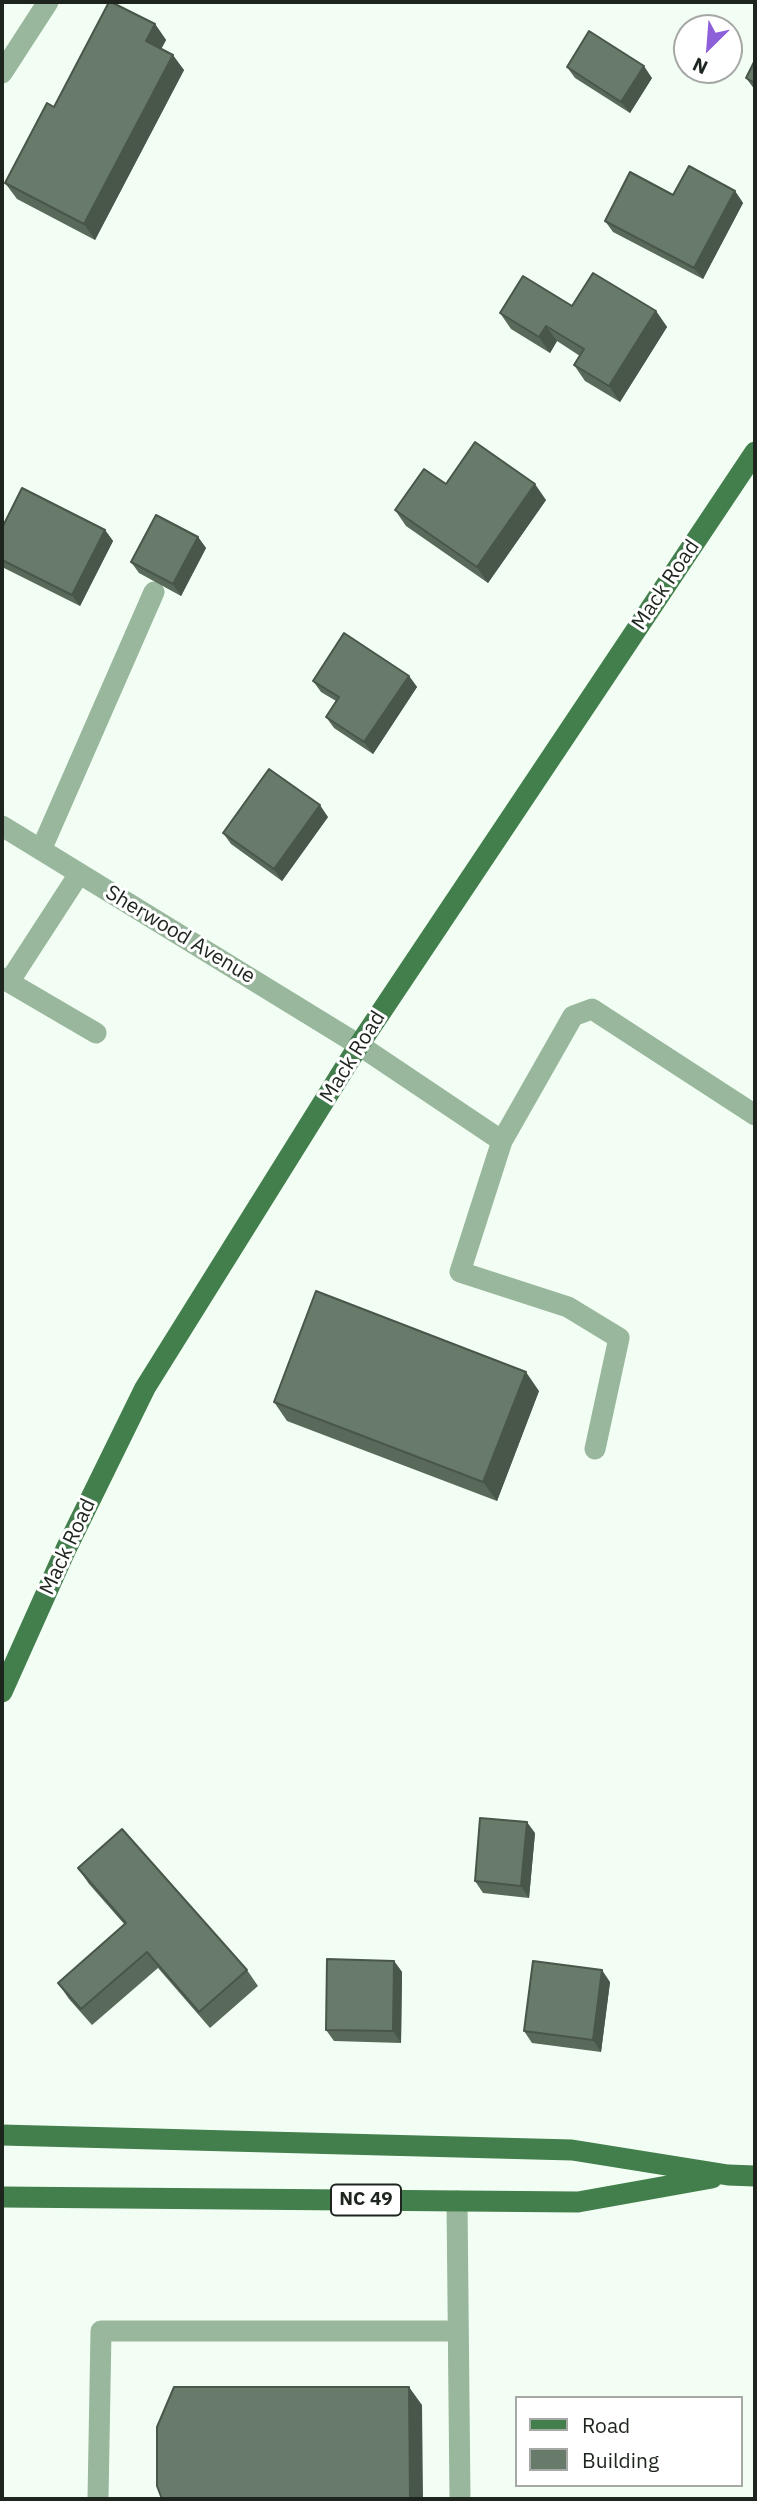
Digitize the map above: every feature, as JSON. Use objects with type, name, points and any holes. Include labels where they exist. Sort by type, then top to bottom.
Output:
[{"type":"main road","name":"Mack Road","points":[[2,1692],[66,1549],[145,1388],[359,1045],[755,452]]},
{"type":"main road","name":"NC 49","points":[[2,2135],[572,2150],[728,2175],[755,2176]]},
{"type":"main road","name":"NC 49","points":[[2,2197],[578,2202],[728,2175]]},
{"type":"street","points":[[2,73],[48,2]]},
{"type":"street","points":[[41,850],[154,592]]},
{"type":"street","name":"Sherwood Avenue","points":[[2,826],[359,1045],[502,1141]]},
{"type":"street","points":[[79,874],[5,980],[96,1033]]},
{"type":"street","points":[[595,1449],[619,1338],[568,1307],[460,1272],[502,1141],[573,1016],[592,1009],[755,1115]]},
{"type":"street","points":[[457,2201],[460,2499]]},
{"type":"street","points":[[98,2499],[101,2331],[458,2331]]},
{"type":"building","points":[[109,2],[155,24],[146,41],[173,55],[84,224],[5,183],[47,103],[54,107]]},
{"type":"building","points":[[589,31],[644,66],[621,102],[567,67]]},
{"type":"building","points":[[755,60],[755,83],[746,78]]},
{"type":"building","points":[[689,166],[735,191],[694,268],[605,221],[630,172],[673,195]]},
{"type":"building","points":[[593,273],[656,311],[609,386],[574,365],[584,349],[546,326],[539,337],[500,313],[523,276],[572,306]]},
{"type":"building","points":[[475,442],[535,484],[477,567],[395,510],[424,469],[446,484]]},
{"type":"building","points":[[22,488],[105,530],[72,595],[2,560],[2,528]]},
{"type":"building","points":[[156,515],[198,537],[173,584],[131,562]]},
{"type":"building","points":[[344,633],[409,676],[364,742],[326,717],[339,697],[313,681]]},
{"type":"building","points":[[269,769],[320,805],[274,869],[223,833]]},
{"type":"building","points":[[316,1291],[526,1372],[483,1482],[274,1402]]},
{"type":"building","points":[[480,1818],[527,1822],[521,1886],[475,1881]]},
{"type":"building","points":[[122,1829],[247,1970],[199,2012],[147,1952],[81,2009],[58,1983],[126,1923],[78,1868]]},
{"type":"building","points":[[327,1959],[394,1961],[393,2031],[326,2030]]},
{"type":"building","points":[[533,1961],[602,1970],[593,2040],[524,2031]]},
{"type":"building","points":[[174,2387],[409,2387],[410,2499],[162,2499],[157,2486],[157,2427]]}]
